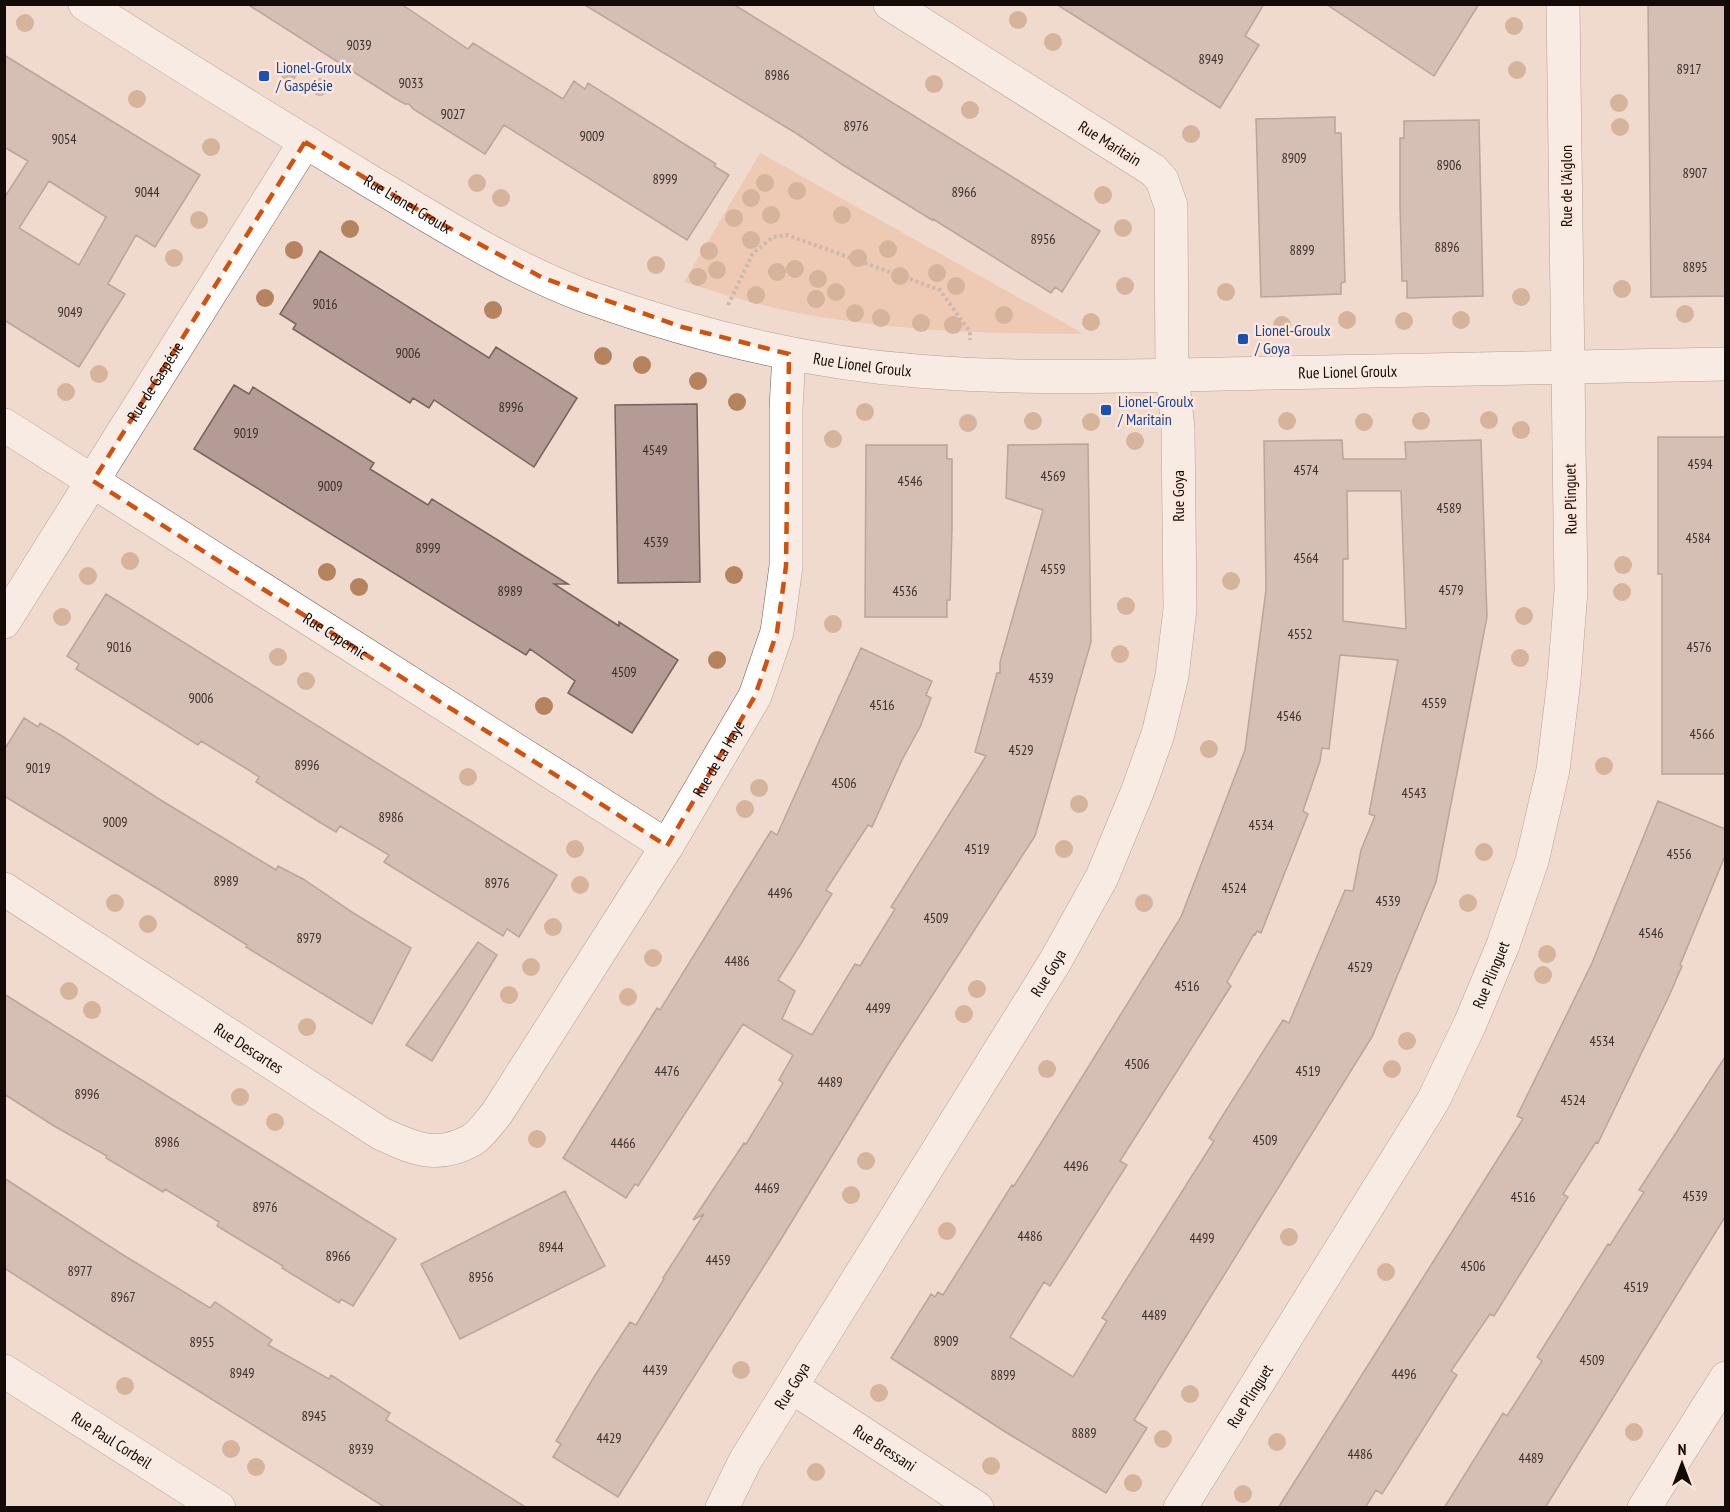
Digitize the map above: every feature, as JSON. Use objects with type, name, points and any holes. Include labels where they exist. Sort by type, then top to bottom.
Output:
[{"type":"street","name":"Rue Lionel Groulx","points":[[85,4],[305,142],[440,223],[543,278],[585,296],[713,335],[789,354],[914,371],[969,375],[1106,377],[1725,364]]},
{"type":"street","name":"Rue Maritain","points":[[890,4],[1153,170],[1162,180],[1171,206],[1172,375]]},
{"type":"street","name":"Rue de l'Aiglon","points":[[1563,4],[1568,367]]},
{"type":"street","name":"Rue de Gaspésie","points":[[4,622],[305,142]]},
{"type":"street","name":"Rue de La Haye","points":[[497,1113],[667,846],[755,696],[777,632],[786,566],[786,408],[789,354]]},
{"type":"street","name":"Rue Plinguet","points":[[1180,1508],[1433,1101],[1470,1024],[1499,955],[1533,861],[1553,770],[1564,680],[1571,591],[1568,367]]},
{"type":"street","name":"Rue Goya","points":[[722,1508],[745,1461],[1056,960],[1102,877],[1138,790],[1158,734],[1172,676],[1180,609],[1178,428],[1172,375]]},
{"type":"street","name":"Rue Copernic","points":[[4,425],[667,846]]},
{"type":"street","name":"Rue Descartes","points":[[4,890],[380,1133],[411,1148],[442,1151],[473,1139],[497,1113]]},
{"type":"street","name":"Rue Paul Corbeil","points":[[5,1371],[219,1508]]},
{"type":"street","points":[[1644,1508],[1725,1378]]},
{"type":"street","name":"Rue Bressani","points":[[792,1387],[977,1508]]},
{"type":"path","points":[[713,335],[753,253],[773,237],[787,235],[940,290],[970,332],[969,375]]},
{"type":"highlighted area","points":[[305,142],[440,223],[543,278],[682,327],[789,354],[786,566],[777,632],[755,696],[667,846],[93,481]]},
{"type":"shaded area","points":[[760,153],[1084,334],[976,332],[869,324],[784,310],[684,282]]},
{"type":"building","points":[[247,4],[401,4],[468,49],[473,43],[563,99],[574,81],[585,89],[588,83],[716,164],[714,166],[729,175],[687,240],[504,125],[485,154]]},
{"type":"building","points":[[583,4],[733,4],[1100,231],[1062,292],[1055,287],[1051,293],[843,165],[794,132]]},
{"type":"building","points":[[1056,4],[1264,4],[1245,36],[1259,45],[1220,108]]},
{"type":"building","points":[[1326,4],[1479,4],[1434,76]]},
{"type":"building","points":[[1648,4],[1725,4],[1725,296],[1651,297]]},
{"type":"building","points":[[4,55],[200,175],[155,247],[136,235],[108,284],[125,294],[79,367],[4,320],[4,198],[28,161],[4,147]],"holes":[[[49,181],[106,217],[79,265],[19,228]]]},
{"type":"building","points":[[1335,117],[1335,133],[1341,133],[1345,282],[1341,283],[1341,294],[1261,297],[1256,119]]},
{"type":"building","points":[[1479,120],[1483,296],[1407,298],[1407,281],[1402,281],[1400,206],[1400,138],[1404,138],[1404,121]]},
{"type":"building","points":[[320,251],[489,358],[496,347],[577,398],[534,467],[434,400],[429,408],[413,398],[410,403],[293,329],[296,324],[280,314]]},
{"type":"building","points":[[234,385],[249,394],[253,387],[374,463],[370,469],[428,505],[432,499],[568,584],[554,584],[619,626],[619,622],[678,660],[632,733],[568,693],[575,681],[530,649],[526,655],[194,449]]},
{"type":"building","points":[[697,404],[700,582],[618,583],[615,405]]},
{"type":"building","points":[[1658,437],[1725,437],[1725,774],[1662,774],[1662,574],[1658,574]]},
{"type":"building","points":[[1342,440],[1343,459],[1406,459],[1405,442],[1481,440],[1487,617],[1436,882],[1372,1037],[1134,1420],[1147,1428],[1106,1493],[1007,1433],[891,1358],[931,1294],[935,1297],[938,1292],[943,1295],[1012,1185],[1014,1186],[1181,917],[1245,750],[1266,590],[1264,441]],"holes":[[[1347,491],[1401,491],[1406,629],[1343,621],[1343,559],[1348,559]],[[1340,655],[1398,660],[1369,814],[1375,816],[1361,850],[1353,891],[1345,890],[1289,1023],[1283,1020],[1209,1138],[1214,1141],[1102,1318],[1107,1321],[1073,1377],[1010,1337],[1044,1282],[1050,1286],[1127,1165],[1120,1161],[1231,986],[1227,982],[1254,934],[1257,931],[1261,933],[1308,814],[1303,811],[1320,761],[1322,748],[1329,749]]]},
{"type":"building","points":[[1088,444],[1091,642],[1035,836],[888,1064],[778,1244],[618,1497],[553,1457],[561,1444],[556,1441],[630,1322],[636,1325],[704,1214],[693,1220],[744,1143],[746,1144],[783,1083],[779,1080],[793,1055],[743,1024],[638,1186],[635,1184],[626,1198],[563,1158],[657,1008],[660,1010],[771,831],[777,835],[861,648],[932,681],[926,695],[931,698],[920,727],[902,760],[872,827],[868,825],[826,890],[832,894],[778,980],[795,991],[782,1019],[812,1035],[855,964],[860,966],[895,909],[891,907],[986,756],[975,752],[997,673],[1000,673],[1000,662],[1043,510],[1006,498],[1008,445]]},
{"type":"building","points":[[866,445],[947,445],[947,459],[952,459],[952,529],[950,600],[947,600],[947,617],[865,617]]},
{"type":"building","points":[[106,594],[557,875],[519,937],[507,929],[503,936],[384,862],[389,855],[340,826],[336,832],[256,782],[259,777],[247,769],[201,741],[198,745],[76,669],[79,664],[67,656]]},
{"type":"building","points":[[24,718],[38,727],[40,723],[62,736],[159,799],[276,870],[278,866],[303,879],[411,948],[372,1024],[246,947],[247,945],[158,889],[4,796],[4,750]]},
{"type":"building","points":[[1658,801],[1725,829],[1725,856],[1669,996],[1598,1143],[1596,1142],[1563,1194],[1568,1197],[1494,1316],[1490,1314],[1451,1371],[1457,1375],[1382,1494],[1376,1490],[1365,1508],[1278,1508],[1523,1119],[1517,1116],[1592,963]]},
{"type":"building","points":[[478,942],[497,955],[432,1061],[406,1045]]},
{"type":"building","points":[[4,994],[396,1239],[353,1306],[341,1299],[339,1303],[217,1226],[219,1222],[165,1189],[163,1192],[4,1094]]},
{"type":"building","points":[[1725,1057],[1725,1217],[1545,1508],[1444,1508],[1503,1413],[1507,1416],[1542,1361],[1537,1357],[1608,1244],[1610,1245],[1644,1192],[1639,1190]]},
{"type":"building","points":[[4,1178],[210,1308],[215,1302],[272,1340],[268,1345],[329,1379],[331,1375],[390,1413],[386,1420],[527,1508],[386,1508],[101,1330],[4,1268]]},
{"type":"building","points":[[565,1191],[605,1266],[460,1339],[421,1264]]},
{"type":"place","name":"Lionel-Groulx / Gaspésie","points":[[264,76]]},
{"type":"place","name":"Lionel-Groulx / Goya","points":[[1243,339]]},
{"type":"place","name":"Lionel-Groulx / Maritain","points":[[1106,410]]}]
